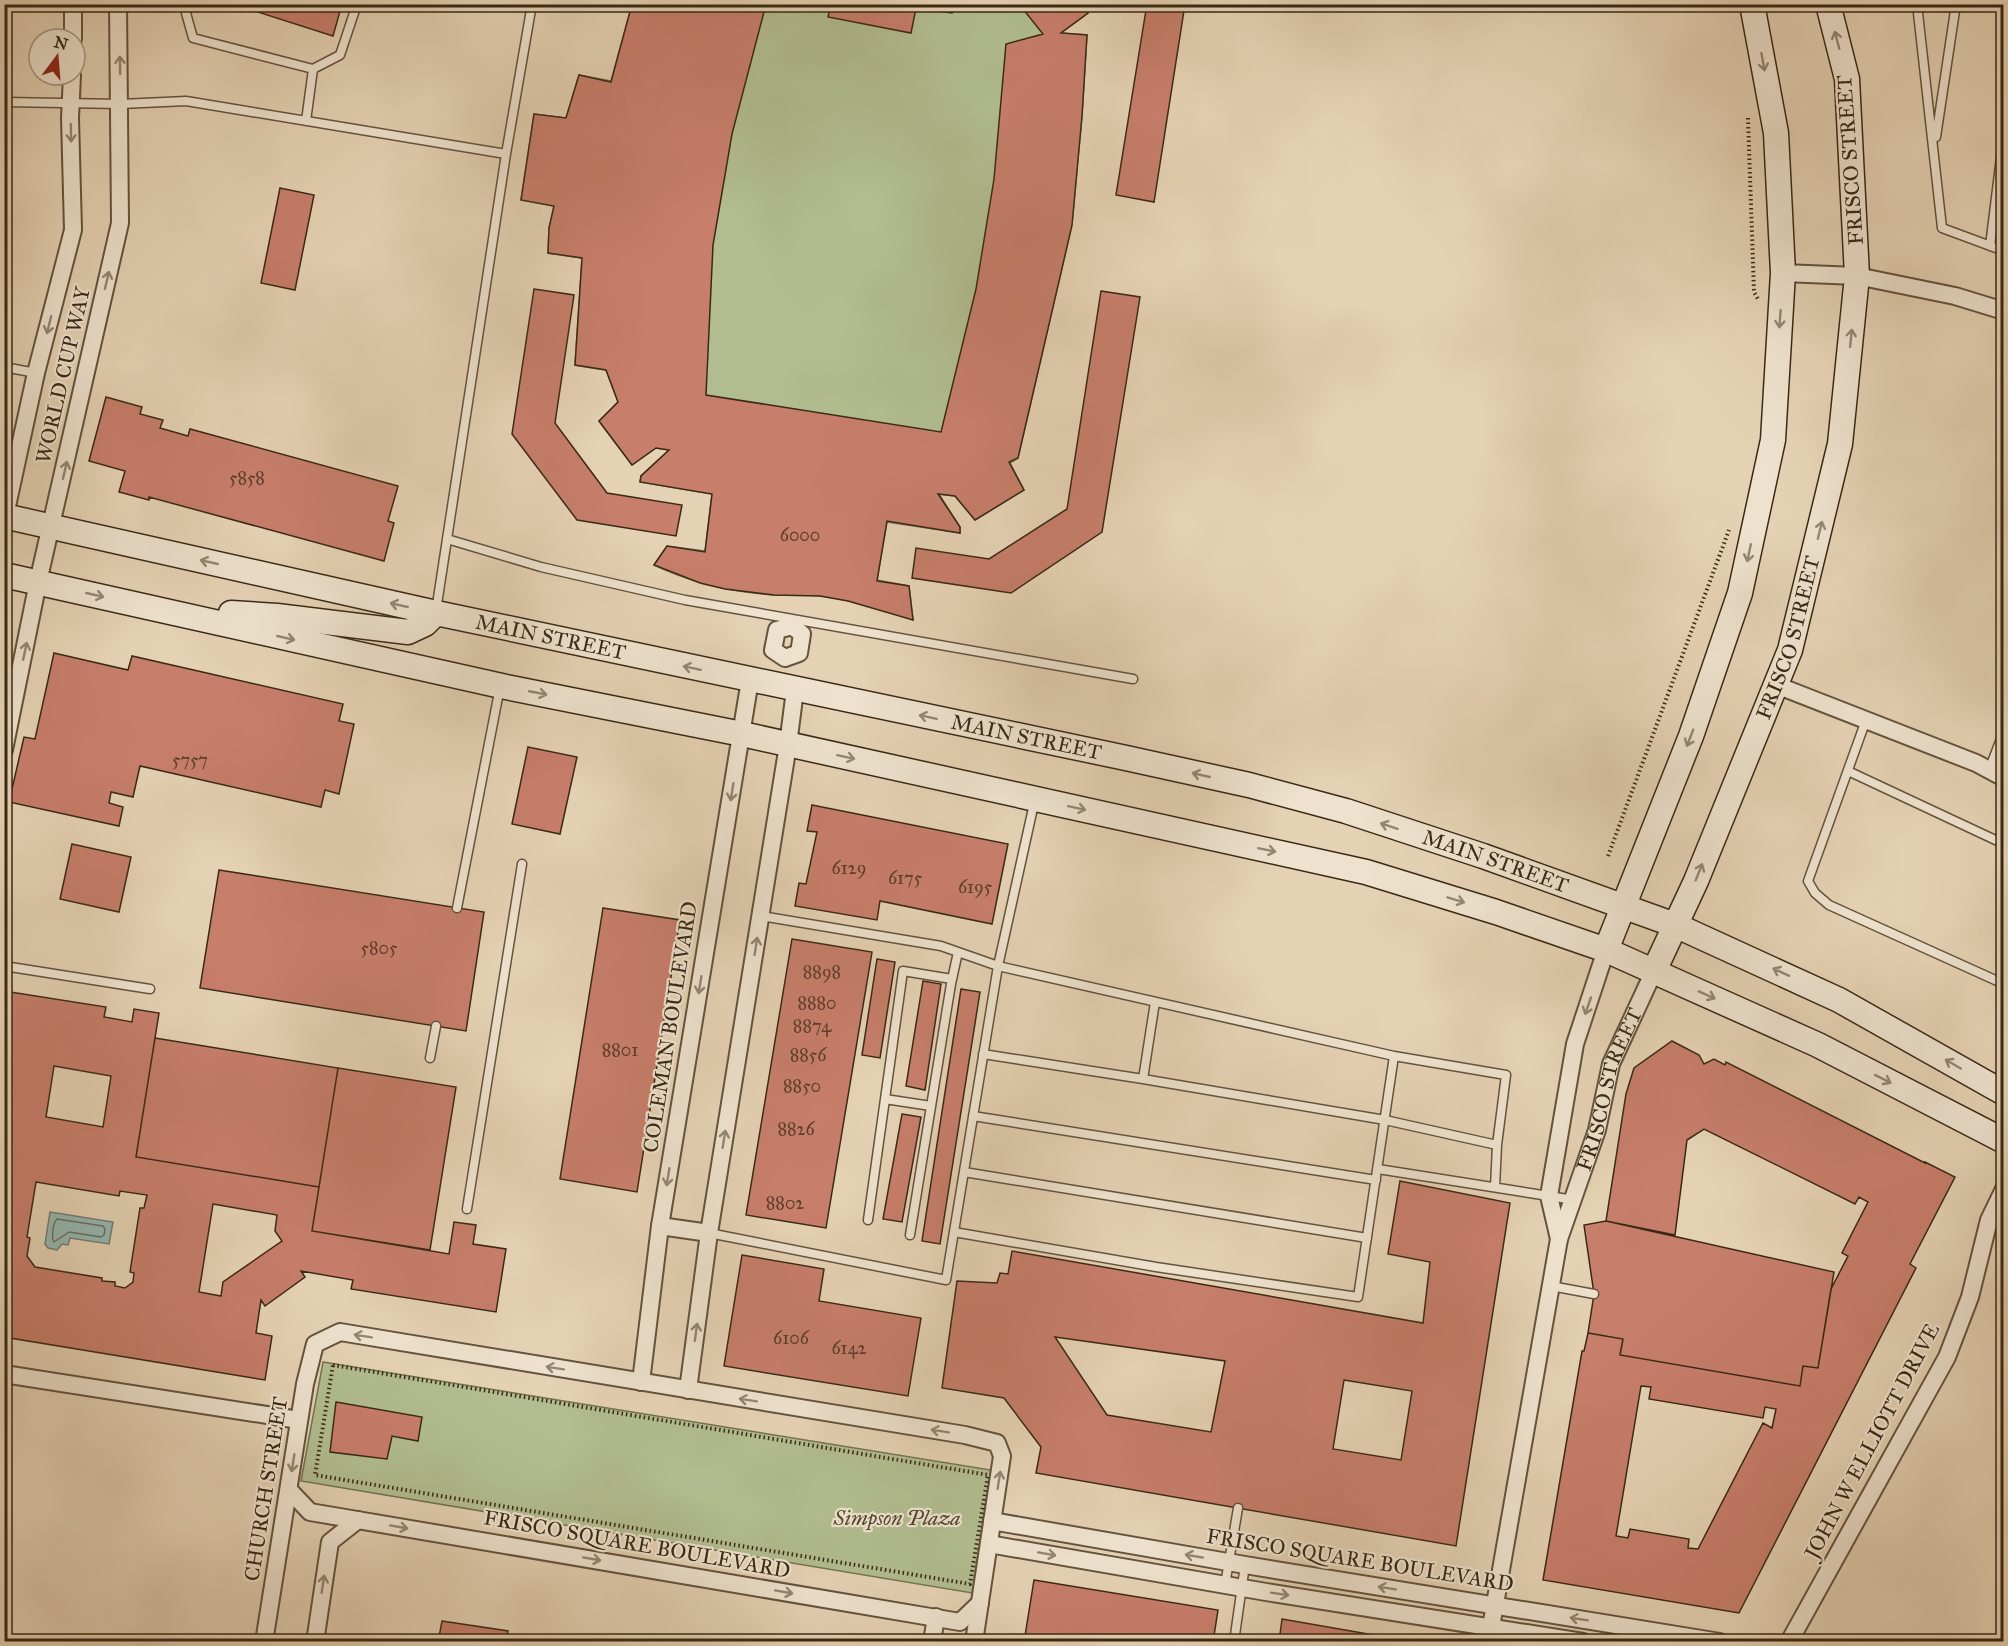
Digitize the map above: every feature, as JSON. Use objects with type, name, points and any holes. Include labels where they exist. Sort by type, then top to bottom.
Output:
[{"type":"main road","name":"FRISCO STREET","points":[[1606,950],[1691,736],[1740,593],[1773,440],[1783,273],[1776,133],[1752,4]]},
{"type":"main road","name":"FRISCO STREET","points":[[1654,971],[1696,881],[1790,650],[1840,444],[1857,276],[1847,79],[1828,4]]},
{"type":"main road","name":"MAIN STREET","points":[[5,517],[436,613],[1120,757],[1346,811],[1483,856],[1675,925],[1839,1000],[2004,1093]]},
{"type":"main road","points":[[4,575],[501,685],[789,744],[1366,872],[1496,912],[1606,950],[1818,1045],[2004,1141]]},
{"type":"main road","points":[[186,615],[225,613],[277,616],[408,632],[425,624],[436,613]]},
{"type":"street","points":[[73,27],[74,4]]},
{"type":"street","name":"WORLD CUP WAY","points":[[4,750],[38,582],[120,223],[121,104],[118,4]]},
{"type":"street","name":"WORLD CUP WAY","points":[[5,517],[36,373],[73,230],[71,87]]},
{"type":"street","points":[[1783,273],[1857,276],[1955,296],[2004,311]]},
{"type":"street","points":[[688,1390],[709,1233],[789,744],[785,658],[799,653],[802,634],[793,623]]},
{"type":"street","name":"COLEMAN BOULEVARD","points":[[640,1382],[660,1226],[750,680]]},
{"type":"street","points":[[1776,686],[1976,763],[1996,774]]},
{"type":"street","name":"FRISCO STREET","points":[[1559,1239],[1549,1196],[1575,1044],[1606,950]]},
{"type":"street","name":"FRISCO STREET","points":[[1491,1627],[1559,1239],[1598,1130],[1611,1064],[1654,971]]},
{"type":"street","name":"JOHN W ELLIOTT DRIVE","points":[[1789,1641],[1947,1358],[1970,1297],[1989,1220],[2004,1189]]},
{"type":"street","points":[[660,1226],[709,1233]]},
{"type":"street","name":"CHURCH STREET","points":[[264,1641],[305,1384],[315,1344],[340,1332],[640,1382]]},
{"type":"street","points":[[4,1374],[299,1420]]},
{"type":"street","points":[[640,1382],[965,1435],[997,1443],[1002,1456],[974,1641]]},
{"type":"street","name":"FRISCO SQUARE BOULEVARD","points":[[289,1490],[310,1512],[960,1622],[980,1603]]},
{"type":"street","points":[[315,1641],[330,1542],[358,1520]]},
{"type":"street","name":"FRISCO SQUARE BOULEVARD","points":[[992,1521],[1237,1564],[1720,1641]]},
{"type":"street","points":[[989,1544],[1243,1588],[1583,1641]]},
{"type":"street","points":[[932,1641],[936,1617]]},
{"type":"lane","points":[[188,4],[186,14],[193,38],[313,69],[340,55],[357,4]]},
{"type":"lane","points":[[436,613],[506,153],[532,4]]},
{"type":"lane","points":[[1917,4],[1942,228],[2004,251]]},
{"type":"lane","points":[[1934,151],[1956,4]]},
{"type":"lane","points":[[306,121],[313,69]]},
{"type":"lane","points":[[4,102],[121,104],[176,100],[506,153]]},
{"type":"lane","points":[[1990,246],[2004,133]]},
{"type":"lane","points":[[4,367],[36,373]]},
{"type":"lane","points":[[447,539],[563,572],[793,623],[1133,680]]},
{"type":"lane","points":[[457,908],[501,685]]},
{"type":"lane","points":[[1866,720],[1809,881],[1815,893],[1828,905],[2004,984]]},
{"type":"lane","points":[[1996,774],[2004,731]]},
{"type":"lane","points":[[1848,771],[2004,844]]},
{"type":"lane","points":[[709,1233],[946,1280],[998,966],[1035,799]]},
{"type":"lane","points":[[467,1209],[522,864]]},
{"type":"lane","points":[[760,916],[941,946],[998,966],[1155,1002],[1394,1056],[1506,1075],[1497,1145],[1495,1187]]},
{"type":"lane","points":[[910,1235],[958,952]]},
{"type":"lane","points":[[4,966],[150,989]]},
{"type":"lane","points":[[868,1220],[903,971],[952,979]]},
{"type":"lane","points":[[1143,1079],[1155,1002]]},
{"type":"lane","points":[[430,1058],[436,1026]]},
{"type":"lane","points":[[983,1054],[1385,1120],[1497,1145]]},
{"type":"lane","points":[[954,1233],[1156,1267],[1359,1297],[1394,1056]]},
{"type":"lane","points":[[885,1099],[931,1106]]},
{"type":"lane","points":[[973,1116],[1376,1180]]},
{"type":"lane","points":[[1378,1169],[1574,1200]]},
{"type":"lane","points":[[964,1172],[1367,1238]]},
{"type":"lane","points":[[1551,1287],[1594,1294]]},
{"type":"lane","points":[[1234,1641],[1243,1588],[1237,1564],[1238,1508]]},
{"type":"lane","points":[[1225,1585],[1237,1564]]},
{"type":"path","points":[[1748,107],[1754,292],[1762,308]]},
{"type":"path","points":[[1608,856],[1731,521]]},
{"type":"path","points":[[333,1365],[988,1475],[970,1584],[315,1475],[333,1365]]},
{"type":"green space","points":[[1081,4],[1088,13],[1061,33],[1087,35],[1072,225],[1018,458],[1010,463],[1024,490],[975,520],[955,496],[939,494],[960,527],[960,533],[887,522],[877,580],[909,586],[913,620],[867,605],[832,597],[774,595],[727,589],[697,582],[654,565],[667,546],[705,551],[712,494],[640,482],[641,476],[669,450],[656,448],[632,465],[599,421],[618,402],[606,370],[575,365],[582,258],[548,253],[549,228],[554,206],[521,200],[534,114],[566,118],[579,75],[611,81],[632,5]]},
{"type":"green space","name":"Simpson Plaza","points":[[323,1362],[991,1470],[972,1593],[301,1481]]},
{"type":"water","points":[[50,1212],[113,1222],[109,1244],[70,1238],[68,1245],[62,1244],[57,1250],[48,1248],[45,1244]]},
{"type":"building","points":[[233,4],[342,4],[333,36]]},
{"type":"building","points":[[590,4],[619,4],[618,9]]},
{"type":"building","points":[[632,4],[760,4],[765,8],[732,134],[713,245],[706,395],[941,432],[976,289],[994,179],[1006,44],[1043,34],[1019,4],[1081,4],[1088,13],[1061,33],[1087,35],[1082,116],[1072,225],[1018,458],[1009,462],[1024,490],[975,520],[955,496],[938,494],[960,527],[960,533],[887,521],[877,581],[909,586],[913,620],[848,601],[820,596],[774,595],[725,589],[700,583],[654,565],[667,546],[705,552],[712,494],[640,482],[641,476],[669,450],[656,448],[632,465],[599,421],[618,402],[606,370],[575,365],[582,258],[548,253],[549,228],[554,206],[521,200],[534,114],[566,118],[579,75],[611,82]]},
{"type":"building","points":[[831,4],[954,4],[952,13],[916,8],[911,33],[828,17]]},
{"type":"building","points":[[1126,4],[1185,4],[1154,202],[1116,195],[1146,10],[1126,7]]},
{"type":"building","points":[[280,188],[314,195],[295,290],[261,283]]},
{"type":"building","points":[[534,289],[574,295],[555,423],[607,493],[682,505],[676,536],[577,520],[512,434]]},
{"type":"building","points":[[1101,291],[1140,297],[1102,532],[1011,593],[912,578],[916,548],[989,559],[1067,509]]},
{"type":"building","points":[[106,397],[142,407],[140,414],[163,420],[160,428],[188,436],[190,429],[398,486],[388,521],[394,523],[384,561],[149,497],[149,500],[119,492],[125,471],[89,461]]},
{"type":"building","points":[[54,653],[128,670],[132,656],[343,704],[339,721],[354,724],[339,794],[325,790],[321,807],[140,766],[133,797],[111,792],[109,803],[123,807],[119,826],[9,802],[24,737],[35,739]]},
{"type":"building","points":[[528,747],[577,757],[560,834],[512,824]]},
{"type":"building","points":[[812,805],[1008,844],[992,924],[880,901],[877,920],[795,906],[799,883],[806,884],[817,832],[807,831]]},
{"type":"building","points":[[72,844],[131,857],[119,912],[60,899]]},
{"type":"building","points":[[219,870],[484,912],[466,1031],[200,988]]},
{"type":"building","points":[[603,908],[680,920],[637,1192],[560,1179]]},
{"type":"building","points":[[792,939],[872,952],[826,1228],[746,1215]]},
{"type":"building","points":[[877,959],[895,962],[880,1058],[862,1055]]},
{"type":"building","points":[[923,981],[941,984],[925,1090],[906,1086]]},
{"type":"building","points":[[961,989],[980,992],[940,1244],[922,1241]]},
{"type":"building","points":[[4,991],[106,1007],[104,1017],[132,1022],[134,1009],[159,1013],[136,1157],[319,1187],[312,1231],[449,1254],[454,1222],[476,1225],[473,1244],[506,1249],[496,1312],[351,1289],[353,1280],[301,1271],[305,1277],[265,1306],[261,1300],[256,1333],[272,1336],[265,1380],[4,1337]],"holes":[[[54,1066],[111,1076],[103,1127],[46,1117]],[[36,1182],[119,1196],[120,1191],[147,1195],[144,1208],[140,1208],[130,1272],[134,1273],[133,1282],[125,1288],[115,1286],[115,1282],[102,1281],[102,1278],[35,1267],[27,1256],[30,1238],[27,1237]],[[213,1204],[277,1215],[275,1231],[282,1241],[223,1282],[221,1296],[199,1292]]]},
{"type":"building","points":[[155,1038],[338,1068],[319,1187],[136,1157]]},
{"type":"building","points":[[1672,1041],[1699,1055],[1704,1064],[1714,1059],[1725,1065],[1726,1062],[1955,1177],[1910,1264],[1916,1268],[1739,1613],[1543,1580],[1582,1351],[1584,1351],[1588,1333],[1623,1339],[1620,1355],[1800,1386],[1803,1366],[1818,1368],[1831,1289],[1848,1256],[1842,1253],[1868,1202],[1859,1197],[1855,1204],[1704,1129],[1687,1140],[1675,1235],[1606,1221],[1626,1094],[1634,1068]],"holes":[[[1641,1386],[1651,1387],[1649,1399],[1763,1418],[1765,1407],[1776,1409],[1772,1428],[1763,1423],[1698,1549],[1688,1548],[1689,1539],[1630,1529],[1628,1538],[1616,1536]]]},
{"type":"building","points":[[338,1068],[456,1087],[430,1250],[312,1231]]},
{"type":"building","points":[[902,1114],[921,1117],[902,1222],[883,1219]]},
{"type":"building","points":[[1400,1181],[1510,1203],[1456,1546],[1036,1473],[1041,1447],[1004,1398],[942,1388],[957,1281],[997,1283],[1000,1273],[1008,1274],[1012,1251],[1423,1323],[1430,1262],[1388,1254]],"holes":[[[1055,1337],[1225,1361],[1211,1432],[1107,1415]],[[1344,1380],[1412,1391],[1401,1460],[1333,1449]]]},
{"type":"building","points":[[1606,1221],[1834,1272],[1818,1368],[1803,1366],[1800,1386],[1620,1355],[1623,1339],[1588,1333],[1594,1294],[1584,1225]]},
{"type":"building","points":[[742,1255],[824,1269],[819,1301],[921,1318],[908,1396],[724,1366]]},
{"type":"building","points":[[336,1402],[422,1417],[418,1441],[392,1436],[387,1459],[330,1452]]},
{"type":"building","points":[[1034,1580],[1218,1610],[1213,1642],[1024,1642]]},
{"type":"building","points":[[1282,1619],[1414,1642],[1279,1642]]},
{"type":"building","points":[[442,1621],[508,1631],[506,1642],[438,1642]]}]
